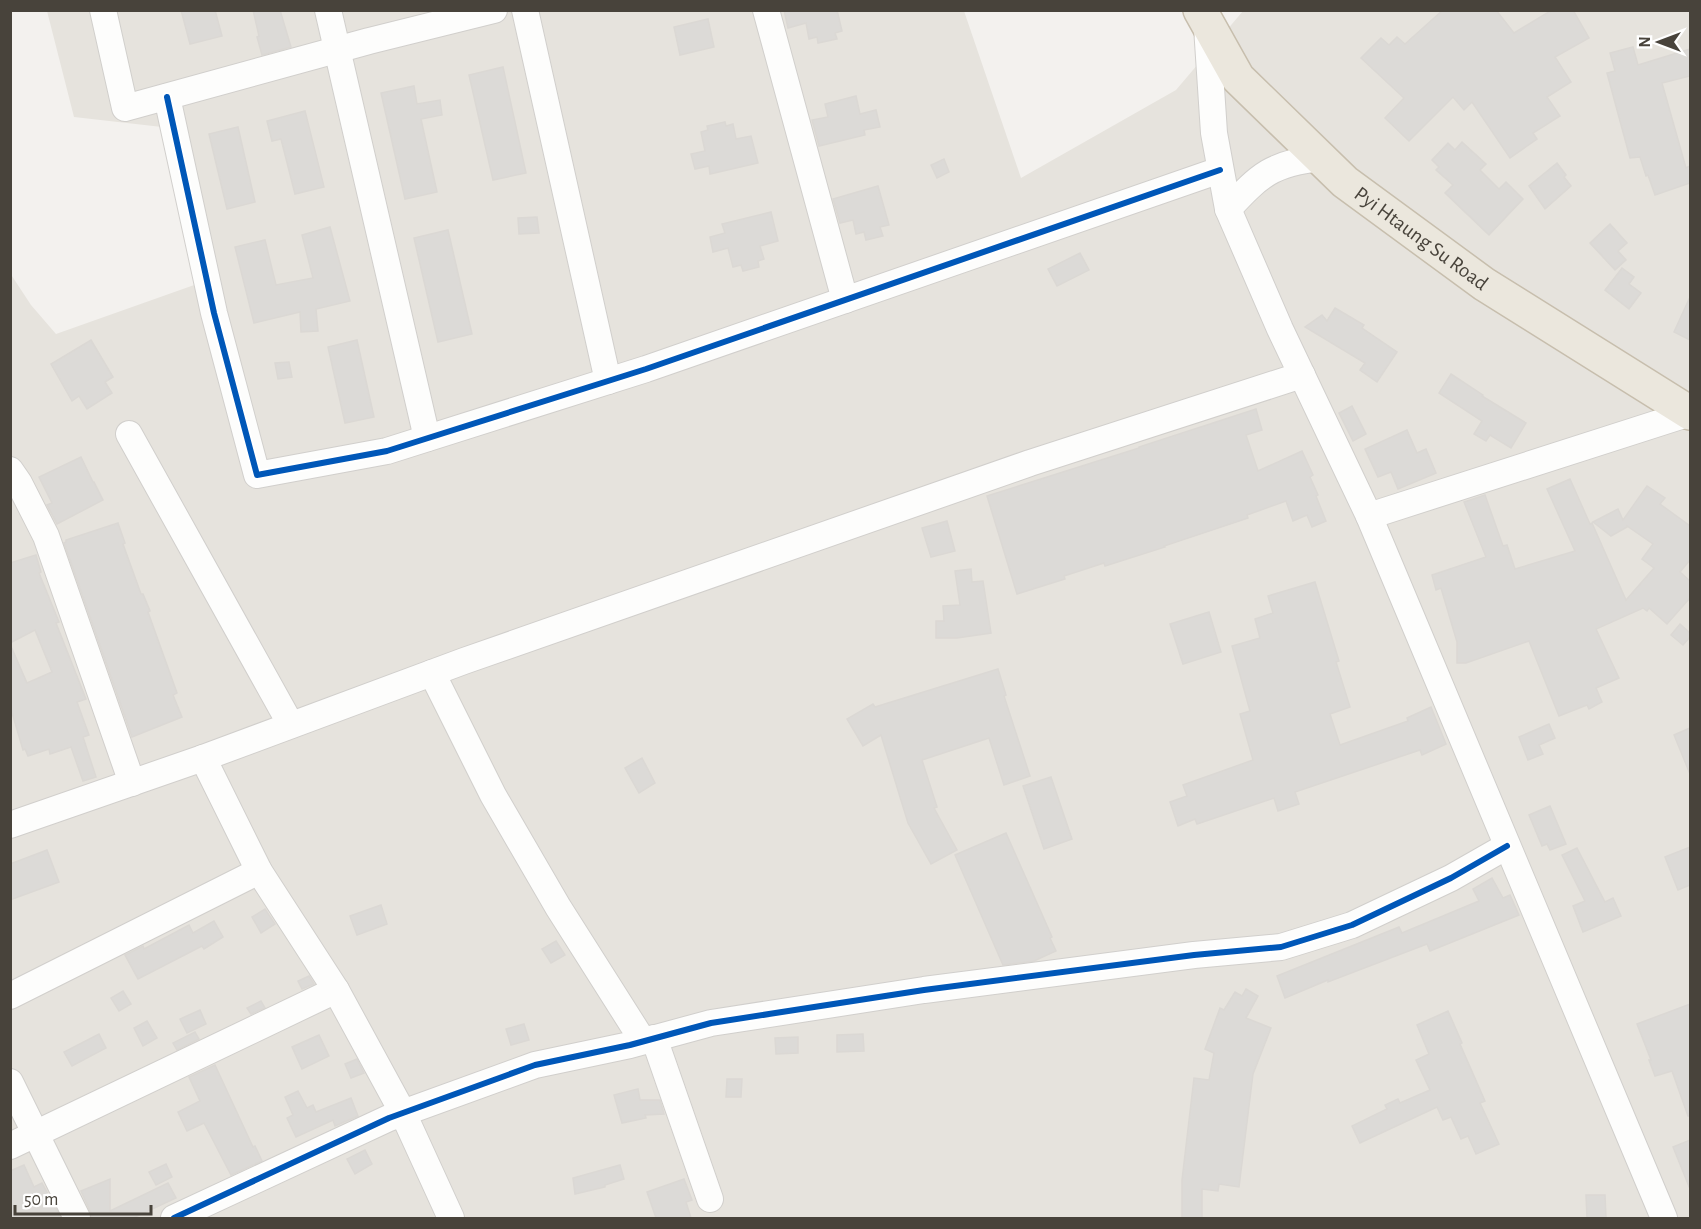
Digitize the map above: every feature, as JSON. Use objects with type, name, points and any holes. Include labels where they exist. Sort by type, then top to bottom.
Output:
[{"type":"highway","name":"Pyi Htaung Su Road","points":[[1203,16],[1238,78],[1345,182],[1484,284],[1690,413]]},
{"type":"street","points":[[103,10],[125,108],[336,50],[494,10]]},
{"type":"street","points":[[328,10],[427,438]]},
{"type":"street","points":[[525,10],[608,381]]},
{"type":"street","points":[[766,10],[845,300]]},
{"type":"street","points":[[1203,16],[1214,133],[1228,209],[1280,329],[1369,516],[1664,1218]]},
{"type":"street","points":[[167,97],[214,313],[257,475],[387,451],[608,381],[1220,170]]},
{"type":"street","points":[[1228,209],[1254,182],[1275,167],[1321,158]]},
{"type":"street","points":[[10,825],[203,758],[432,673],[1030,463],[1302,375]]},
{"type":"street","points":[[1369,516],[1690,413]]},
{"type":"street","points":[[129,434],[291,725]]},
{"type":"street","points":[[10,470],[46,536],[132,783]]},
{"type":"street","points":[[432,673],[493,795],[558,907],[648,1040],[710,1198]]},
{"type":"street","points":[[203,758],[259,871],[336,990],[403,1113],[450,1218]]},
{"type":"street","points":[[174,1218],[378,1123],[535,1065],[648,1040],[711,1023],[924,990],[1194,955],[1281,947],[1352,925],[1451,878],[1507,846]]},
{"type":"street","points":[[10,996],[259,871]]},
{"type":"street","points":[[10,1146],[336,990]]},
{"type":"street","points":[[10,1082],[77,1218]]},
{"type":"shaded area","points":[[47,11],[964,11],[1021,178],[1176,90],[1243,11],[1690,11],[1690,1218],[11,1218],[10,273],[31,305],[56,334],[197,284],[162,127],[74,117]]},
{"type":"building","points":[[181,10],[215,10],[222,36],[190,44]]},
{"type":"building","points":[[253,10],[280,10],[291,47],[262,55]]},
{"type":"building","points":[[784,10],[837,10],[842,31],[835,33],[837,39],[818,43],[817,37],[809,39],[806,23],[788,28]]},
{"type":"building","points":[[1443,10],[1496,10],[1514,33],[1552,10],[1573,10],[1589,38],[1555,57],[1571,82],[1547,97],[1560,116],[1533,133],[1537,139],[1510,158],[1472,102],[1464,110],[1453,97],[1409,141],[1385,118],[1404,98],[1361,58],[1381,38],[1389,45],[1397,37],[1405,44]]},
{"type":"building","points":[[708,19],[714,47],[680,55],[674,27]]},
{"type":"building","points":[[1633,47],[1638,65],[1690,49],[1690,76],[1662,83],[1686,168],[1690,166],[1690,183],[1655,195],[1640,157],[1630,158],[1607,73],[1615,71],[1610,53]]},
{"type":"building","points":[[503,67],[526,173],[493,180],[469,75]]},
{"type":"building","points":[[414,86],[417,104],[440,100],[442,115],[421,119],[437,192],[405,199],[381,93]]},
{"type":"building","points":[[856,96],[860,114],[876,110],[880,127],[864,130],[865,135],[819,146],[812,120],[828,117],[825,104]]},
{"type":"building","points":[[305,111],[324,187],[295,194],[281,139],[272,141],[267,121]]},
{"type":"building","points":[[725,122],[726,126],[733,124],[736,139],[751,136],[758,163],[710,174],[709,166],[695,169],[691,154],[705,151],[701,132],[708,130],[707,126]]},
{"type":"building","points":[[238,127],[255,202],[227,209],[209,134]]},
{"type":"building","points":[[1462,142],[1486,164],[1480,170],[1499,189],[1506,182],[1523,199],[1489,235],[1445,193],[1453,185],[1436,170],[1439,167],[1432,160],[1448,143],[1455,150]]},
{"type":"building","points":[[944,159],[949,172],[937,178],[931,165]]},
{"type":"building","points":[[1557,163],[1571,186],[1545,209],[1529,186]]},
{"type":"building","points":[[878,186],[889,225],[880,227],[883,236],[866,240],[864,232],[856,234],[853,220],[840,223],[833,199]]},
{"type":"building","points":[[771,212],[778,241],[760,246],[764,259],[758,261],[759,267],[743,271],[741,265],[733,267],[728,248],[713,252],[710,237],[725,233],[722,224]]},
{"type":"building","points":[[537,217],[539,233],[519,234],[518,218]]},
{"type":"building","points":[[1610,224],[1627,243],[1618,251],[1626,260],[1615,270],[1590,243]]},
{"type":"building","points":[[330,227],[350,301],[316,309],[318,331],[301,332],[300,312],[254,323],[235,247],[265,240],[276,285],[313,278],[302,235]]},
{"type":"building","points":[[448,230],[472,334],[438,342],[414,238]]},
{"type":"building","points":[[1080,253],[1089,270],[1057,286],[1048,269]]},
{"type":"building","points":[[1622,268],[1634,277],[1629,284],[1641,293],[1629,309],[1605,290]]},
{"type":"building","points":[[1690,297],[1690,340],[1674,332]]},
{"type":"building","points":[[1335,308],[1364,325],[1362,328],[1397,352],[1377,382],[1360,370],[1365,363],[1305,327],[1322,315],[1327,321]]},
{"type":"building","points":[[91,340],[113,377],[105,382],[112,393],[87,409],[79,396],[72,401],[51,364]]},
{"type":"building","points":[[357,340],[374,417],[345,423],[328,347]]},
{"type":"building","points":[[289,362],[292,377],[278,379],[275,363]]},
{"type":"building","points":[[1451,374],[1526,423],[1511,448],[1490,435],[1486,441],[1474,434],[1482,421],[1439,393]]},
{"type":"building","points":[[1352,406],[1366,434],[1353,441],[1339,413]]},
{"type":"building","points":[[1256,409],[1262,430],[1246,435],[1258,471],[1302,451],[1313,475],[1310,477],[1326,521],[1312,527],[1307,515],[1293,521],[1286,501],[1247,515],[1248,518],[1165,547],[1105,566],[1104,563],[1064,576],[1065,579],[1017,594],[987,496]]},
{"type":"building","points":[[1407,430],[1417,453],[1426,449],[1436,473],[1398,489],[1391,472],[1378,477],[1365,449]]},
{"type":"building","points":[[81,457],[103,500],[57,524],[47,505],[52,503],[39,477]]},
{"type":"building","points":[[1570,479],[1626,600],[1654,568],[1642,559],[1653,544],[1627,526],[1611,536],[1593,522],[1618,509],[1623,520],[1647,486],[1665,498],[1660,504],[1690,526],[1690,560],[1680,572],[1690,581],[1690,598],[1667,624],[1649,608],[1647,611],[1643,608],[1596,629],[1619,678],[1596,688],[1602,702],[1589,709],[1587,705],[1559,716],[1529,641],[1466,663],[1457,663],[1457,642],[1441,588],[1436,590],[1432,575],[1486,557],[1464,502],[1485,495],[1503,546],[1507,545],[1515,569],[1575,551],[1547,489]]},
{"type":"building","points":[[947,521],[955,551],[931,557],[922,528]]},
{"type":"building","points":[[118,523],[141,594],[150,611],[148,612],[177,693],[173,695],[182,717],[132,737],[64,543],[66,540]]},
{"type":"building","points":[[36,555],[41,572],[39,573],[59,622],[56,623],[86,699],[77,702],[89,735],[83,737],[96,777],[83,781],[71,747],[50,754],[49,749],[28,756],[25,749],[23,750],[10,706],[10,644],[27,683],[52,672],[35,630],[10,643],[10,563]]},
{"type":"building","points":[[971,569],[972,582],[983,581],[991,633],[957,638],[936,638],[936,621],[944,621],[943,606],[960,605],[955,571]]},
{"type":"building","points":[[1315,582],[1339,661],[1336,662],[1350,707],[1330,714],[1340,745],[1408,721],[1407,718],[1431,707],[1446,744],[1422,755],[1420,750],[1295,792],[1299,804],[1278,811],[1274,798],[1197,824],[1195,819],[1178,826],[1170,802],[1187,796],[1183,785],[1253,760],[1240,714],[1250,711],[1232,646],[1260,638],[1255,619],[1273,613],[1268,596]]},
{"type":"building","points":[[1209,612],[1221,652],[1183,664],[1170,624]]},
{"type":"building","points":[[1680,624],[1690,633],[1690,637],[1683,645],[1671,635]]},
{"type":"building","points":[[998,669],[1006,695],[1004,696],[1030,776],[1004,785],[989,738],[922,760],[937,807],[934,808],[957,850],[931,864],[908,823],[881,735],[863,746],[847,719],[873,704],[875,707]]},
{"type":"building","points":[[1549,724],[1555,738],[1539,745],[1543,754],[1528,760],[1519,737]]},
{"type":"building","points":[[1690,728],[1690,774],[1674,735]]},
{"type":"building","points":[[642,758],[655,783],[639,793],[625,768]]},
{"type":"building","points":[[1051,777],[1072,839],[1044,849],[1023,786]]},
{"type":"building","points":[[1550,806],[1566,844],[1550,850],[1547,844],[1542,846],[1529,815]]},
{"type":"building","points":[[1006,833],[1056,951],[1034,961],[1003,965],[955,855]]},
{"type":"building","points":[[1690,847],[1690,885],[1678,890],[1665,857]]},
{"type":"building","points":[[1577,848],[1605,902],[1613,898],[1621,916],[1583,932],[1573,906],[1585,901],[1562,855]]},
{"type":"building","points":[[47,850],[59,882],[10,900],[10,864]]},
{"type":"building","points":[[1492,878],[1503,898],[1510,895],[1519,915],[1430,951],[1427,944],[1285,998],[1277,976],[1399,927],[1402,933],[1479,901],[1473,889]]},
{"type":"building","points":[[381,905],[387,924],[357,935],[350,916]]},
{"type":"building","points":[[265,909],[275,924],[261,933],[252,917]]},
{"type":"building","points":[[214,921],[223,937],[204,949],[202,946],[138,979],[125,955],[143,946],[144,949],[189,925],[193,933]]},
{"type":"building","points":[[556,941],[565,955],[551,963],[542,949]]},
{"type":"building","points":[[309,976],[314,984],[302,989],[298,981]]},
{"type":"building","points":[[1246,989],[1258,996],[1246,1018],[1271,1028],[1253,1074],[1239,1187],[1219,1184],[1218,1191],[1202,1189],[1202,1218],[1182,1218],[1182,1180],[1194,1078],[1209,1080],[1214,1053],[1205,1049],[1220,1008],[1224,1010],[1235,992],[1242,996]]},
{"type":"building","points":[[123,991],[131,1004],[119,1011],[111,998]]},
{"type":"building","points":[[261,1001],[265,1008],[251,1014],[247,1008]]},
{"type":"building","points":[[1690,1004],[1690,1116],[1688,1116],[1672,1071],[1655,1076],[1637,1024]]},
{"type":"building","points":[[200,1010],[206,1024],[187,1033],[180,1019]]},
{"type":"building","points":[[1448,1011],[1485,1101],[1480,1103],[1499,1144],[1476,1154],[1468,1136],[1461,1139],[1451,1117],[1443,1120],[1437,1107],[1360,1143],[1352,1126],[1387,1109],[1385,1105],[1398,1099],[1400,1103],[1430,1090],[1416,1060],[1429,1054],[1417,1025]]},
{"type":"building","points":[[147,1021],[157,1038],[143,1046],[134,1028]]},
{"type":"building","points":[[524,1024],[529,1040],[511,1045],[506,1029]]},
{"type":"building","points":[[195,1032],[199,1039],[177,1050],[173,1043]]},
{"type":"building","points":[[99,1034],[106,1048],[72,1066],[64,1052]]},
{"type":"building","points":[[863,1034],[864,1051],[837,1052],[837,1035]]},
{"type":"building","points":[[319,1035],[329,1056],[302,1069],[292,1047]]},
{"type":"building","points":[[798,1037],[798,1053],[776,1054],[775,1038]]},
{"type":"building","points":[[357,1059],[364,1073],[351,1078],[345,1064]]},
{"type":"building","points":[[215,1065],[253,1147],[255,1146],[262,1161],[231,1175],[204,1123],[187,1131],[178,1112],[200,1101],[189,1077]]},
{"type":"building","points":[[727,1079],[742,1079],[741,1097],[726,1097]]},
{"type":"building","points":[[638,1089],[640,1100],[660,1100],[664,1114],[645,1115],[646,1118],[622,1123],[614,1095]]},
{"type":"building","points":[[298,1091],[307,1108],[313,1105],[316,1112],[351,1098],[358,1116],[335,1126],[333,1120],[296,1137],[287,1118],[293,1115],[285,1097]]},
{"type":"building","points":[[1690,1140],[1690,1189],[1673,1147]]},
{"type":"building","points":[[365,1150],[372,1164],[355,1174],[347,1159]]},
{"type":"building","points":[[166,1164],[172,1177],[156,1185],[149,1172]]},
{"type":"building","points":[[24,1165],[34,1187],[42,1183],[61,1218],[10,1218],[10,1171]]},
{"type":"building","points":[[620,1165],[624,1179],[605,1185],[605,1187],[575,1194],[573,1178]]},
{"type":"building","points":[[110,1179],[110,1211],[168,1183],[176,1198],[133,1218],[92,1218],[81,1191]]},
{"type":"building","points":[[684,1179],[692,1200],[686,1202],[691,1218],[656,1218],[647,1192]]},
{"type":"building","points":[[1586,1195],[1605,1195],[1606,1218],[1587,1218]]},
{"type":"cycle path","points":[[167,97],[214,313],[257,475],[387,451],[646,369],[1220,170]]},
{"type":"cycle path","points":[[174,1218],[389,1118],[535,1065],[630,1045],[711,1023],[924,990],[1194,955],[1281,947],[1352,925],[1451,878],[1507,846]]}]
